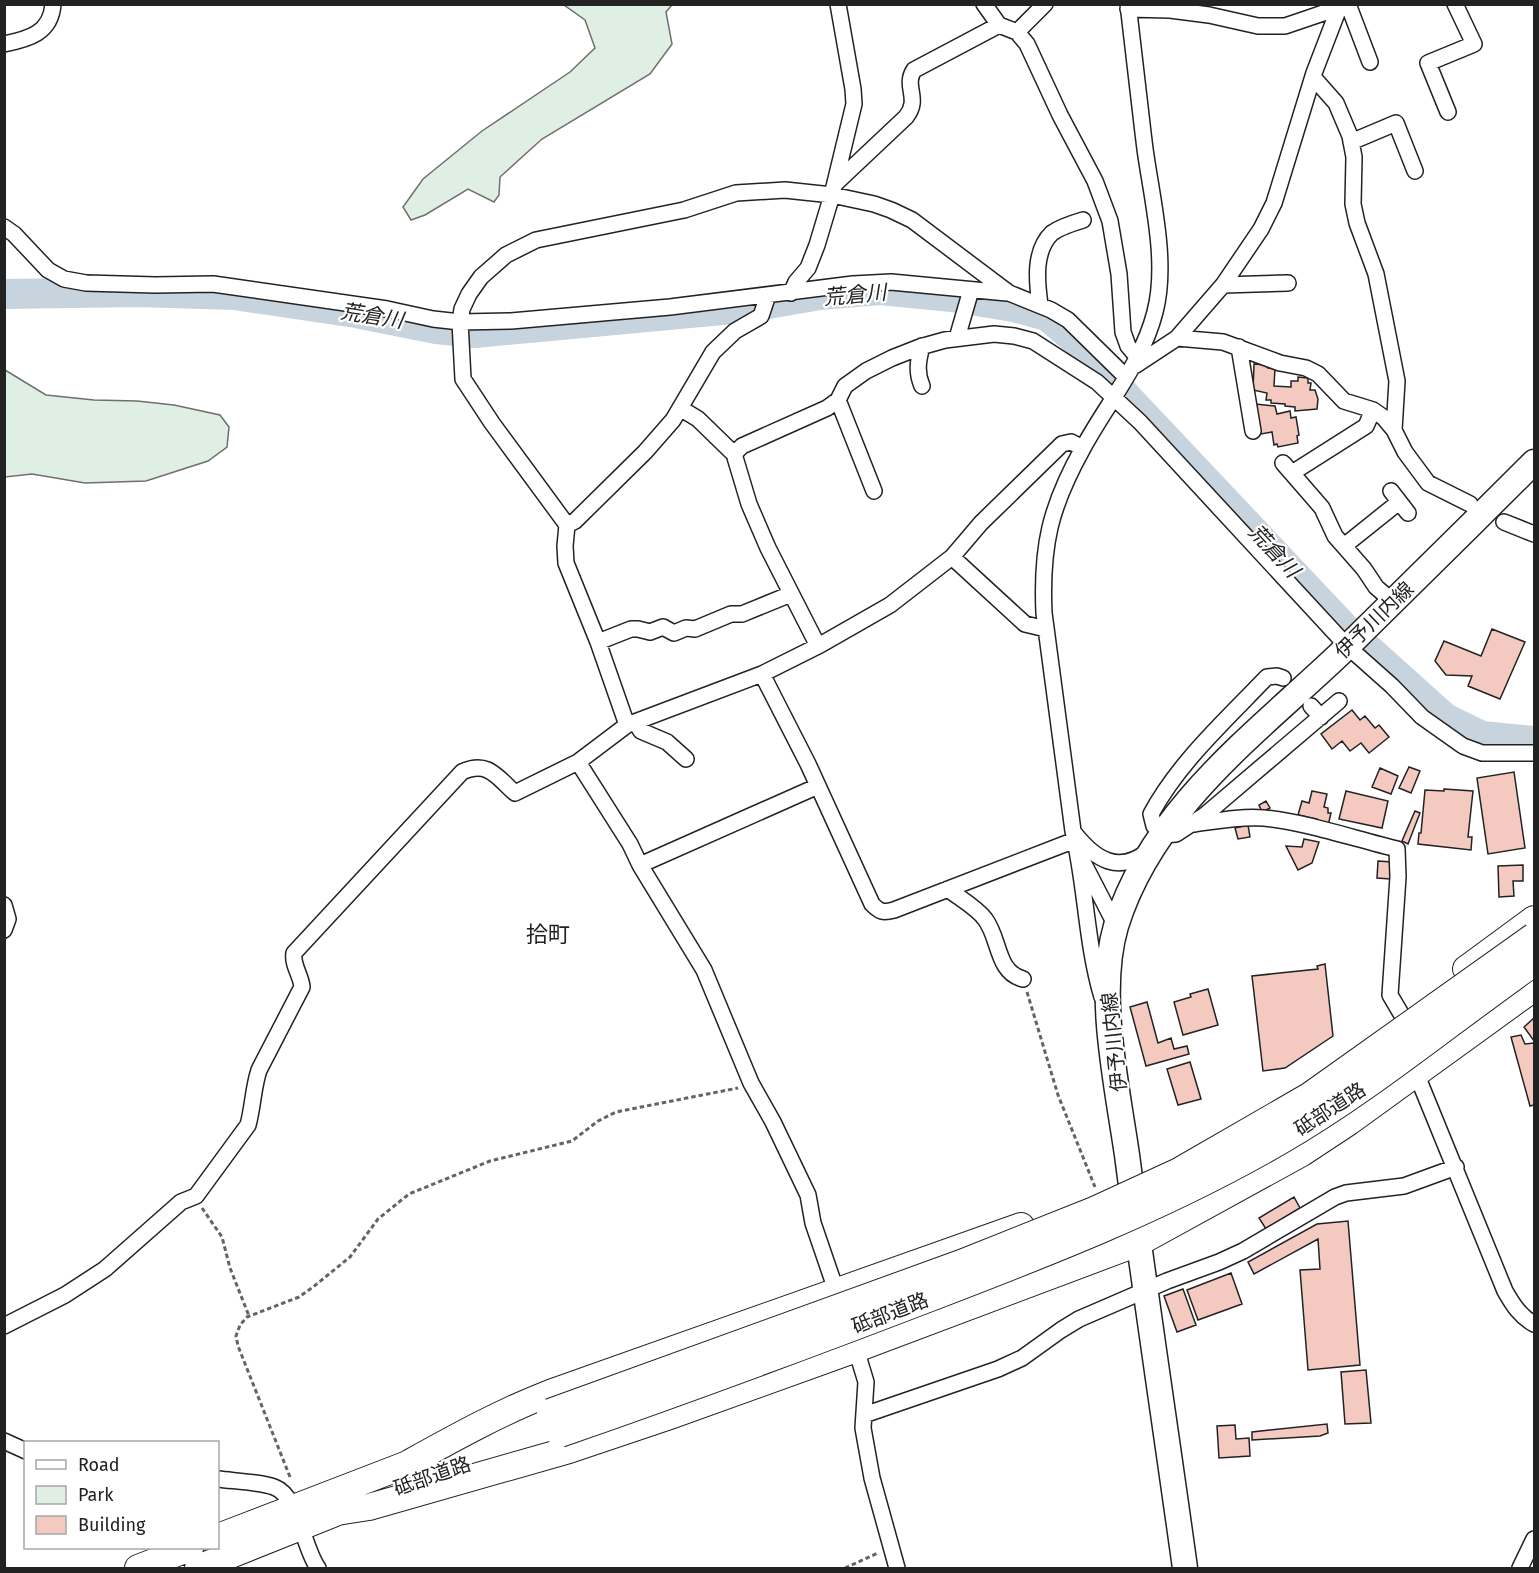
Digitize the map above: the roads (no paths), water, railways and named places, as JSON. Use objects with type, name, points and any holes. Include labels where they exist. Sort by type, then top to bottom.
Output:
[{"type":"highway","points":[[409,1463],[474,1427],[525,1403],[837,1293],[1100,1196],[1130,1182],[1247,1120],[1356,1052],[1534,919]]},
{"type":"highway","name":"砥部道路","points":[[219,1537],[298,1513],[337,1512],[555,1423],[1094,1210],[1179,1171],[1309,1096],[1534,936]]},
{"type":"highway","name":"砥部道路","points":[[198,1569],[298,1513],[409,1463],[724,1377],[1087,1237],[1186,1191],[1280,1141],[1365,1086],[1534,963]]},
{"type":"highway","points":[[337,1512],[369,1507],[569,1450],[856,1349],[1138,1243],[1302,1153],[1349,1122],[1534,988]]},
{"type":"highway","points":[[837,1293],[856,1349]]},
{"type":"highway","points":[[138,1569],[188,1549]]},
{"type":"main road","name":"伊予川内線","points":[[1185,1569],[1109,1022],[1108,984],[1116,926],[1139,872],[1158,839],[1202,784],[1389,606],[1534,462]]},
{"type":"street","points":[[4,44],[23,40],[46,27],[52,14],[53,4]]},
{"type":"street","points":[[791,293],[796,282],[808,268],[817,245],[834,189],[854,104],[838,4]]},
{"type":"street","points":[[984,4],[999,25],[1017,32],[1034,56],[1060,115],[1095,181],[1110,221],[1119,274],[1123,332],[1128,346],[1125,380]]},
{"type":"street","points":[[1017,32],[1045,4]]},
{"type":"street","points":[[1448,112],[1428,63],[1474,44],[1455,4]]},
{"type":"street","points":[[1109,1022],[1093,966],[1046,629],[1042,582],[1048,531],[1055,508],[1083,448],[1148,338],[1160,288],[1156,229],[1128,7],[1209,15],[1258,26],[1285,26],[1345,6]]},
{"type":"street","points":[[1345,6],[1370,62]]},
{"type":"street","points":[[734,454],[742,446],[827,408],[838,400],[845,386],[866,371],[922,346],[957,338],[994,334],[1014,336],[1033,341],[1097,382],[1125,380],[1177,338],[1223,285],[1261,229],[1274,203],[1313,76],[1345,6]]},
{"type":"street","points":[[834,189],[912,109],[910,83],[914,70],[999,25]]},
{"type":"street","points":[[1313,76],[1336,103],[1351,142],[1354,157],[1355,214],[1376,274],[1397,381],[1394,429]]},
{"type":"street","points":[[1351,142],[1396,123],[1415,171]]},
{"type":"street","points":[[686,759],[667,742],[631,724],[566,563],[567,525],[492,423],[463,379],[460,322],[462,309],[481,277],[514,250],[536,240],[684,210],[736,193],[834,189],[912,220],[1009,293],[1040,305],[1068,320],[1125,380],[1140,422],[1349,644],[1422,717],[1462,746],[1482,753],[1534,753]]},
{"type":"street","points":[[1040,305],[1037,278],[1043,247],[1052,233],[1083,220]]},
{"type":"street","points":[[4,227],[48,270],[64,279],[86,283],[213,284],[387,309],[434,320],[460,322],[523,320],[670,307],[853,284],[891,282],[1009,293]]},
{"type":"street","points":[[1223,285],[1288,283]]},
{"type":"street","points":[[957,338],[971,290]]},
{"type":"street","points":[[567,525],[575,521],[645,452],[673,420],[713,352],[735,331],[761,316],[768,295]]},
{"type":"street","points":[[1177,338],[1222,342],[1280,363],[1306,368],[1318,374],[1344,401],[1373,410],[1383,417],[1394,429],[1405,452],[1428,483],[1470,504]]},
{"type":"street","points":[[922,346],[918,366],[918,376],[922,386]]},
{"type":"street","points":[[1239,347],[1253,431]]},
{"type":"street","points":[[838,400],[874,491]]},
{"type":"street","points":[[680,408],[698,419],[734,454],[749,504],[768,548],[818,646]]},
{"type":"street","points":[[1373,410],[1366,426],[1287,468],[1322,508],[1335,536],[1364,569],[1389,606]]},
{"type":"street","points":[[4,1326],[65,1295],[105,1269],[181,1202],[196,1196],[248,1125],[259,1070],[302,987],[301,977],[293,960],[294,953],[462,772],[482,766],[515,793],[578,762],[631,724],[762,674],[818,646],[890,605],[952,557],[981,523],[1062,444],[1071,442],[1083,448]]},
{"type":"street","points":[[1344,546],[1400,502]]},
{"type":"street","points":[[1504,522],[1534,534]]},
{"type":"street","points":[[952,557],[1025,624],[1046,629]]},
{"type":"street","points":[[598,642],[631,630],[650,632],[663,627],[674,633],[686,628],[695,628],[731,614],[742,614],[791,594]]},
{"type":"street","points":[[762,674],[818,786],[872,904],[879,912],[894,910],[1076,841]]},
{"type":"street","points":[[1158,839],[1151,814],[1161,795],[1189,759],[1267,677],[1277,675],[1283,678]]},
{"type":"street","points":[[1076,841],[1092,853],[1111,862],[1125,862],[1139,858],[1158,839],[1176,834],[1205,815],[1316,712],[1339,701]]},
{"type":"street","points":[[578,762],[630,844],[640,865],[704,970],[751,1083],[773,1122],[808,1195],[813,1223],[837,1293]]},
{"type":"street","points":[[640,865],[818,786]]},
{"type":"street","points":[[1191,824],[1227,819],[1272,819],[1396,849],[1398,877],[1390,995],[1403,1017]]},
{"type":"street","points":[[1076,841],[1116,926]]},
{"type":"street","points":[[948,889],[984,917],[995,938],[1000,957],[1014,977],[1023,979]]},
{"type":"street","points":[[4,905],[8,919],[4,930]]},
{"type":"street","points":[[1416,1073],[1505,1291],[1518,1311],[1534,1324]]},
{"type":"street","points":[[864,1415],[998,1369],[1022,1358],[1080,1319],[1243,1251],[1335,1197],[1346,1193],[1404,1186],[1456,1167]]},
{"type":"street","points":[[856,1349],[866,1382],[863,1428],[872,1478],[897,1569]]},
{"type":"street","points":[[4,1441],[24,1450]]},
{"type":"street","points":[[219,1479],[274,1487],[284,1494],[298,1513],[311,1558],[318,1569]]},
{"type":"street","points":[[1520,1569],[1534,1539]]},
{"type":"waterway","name":"荒倉川","points":[[4,294],[139,292],[234,295],[356,313],[436,329],[475,333],[744,308],[820,295],[880,290],[952,297],[1013,307],[1047,316],[1086,349],[1129,399],[1345,628],[1445,718],[1482,736],[1534,741]]},
{"type":"district","name":"拾町","points":[[548,934]]}]
